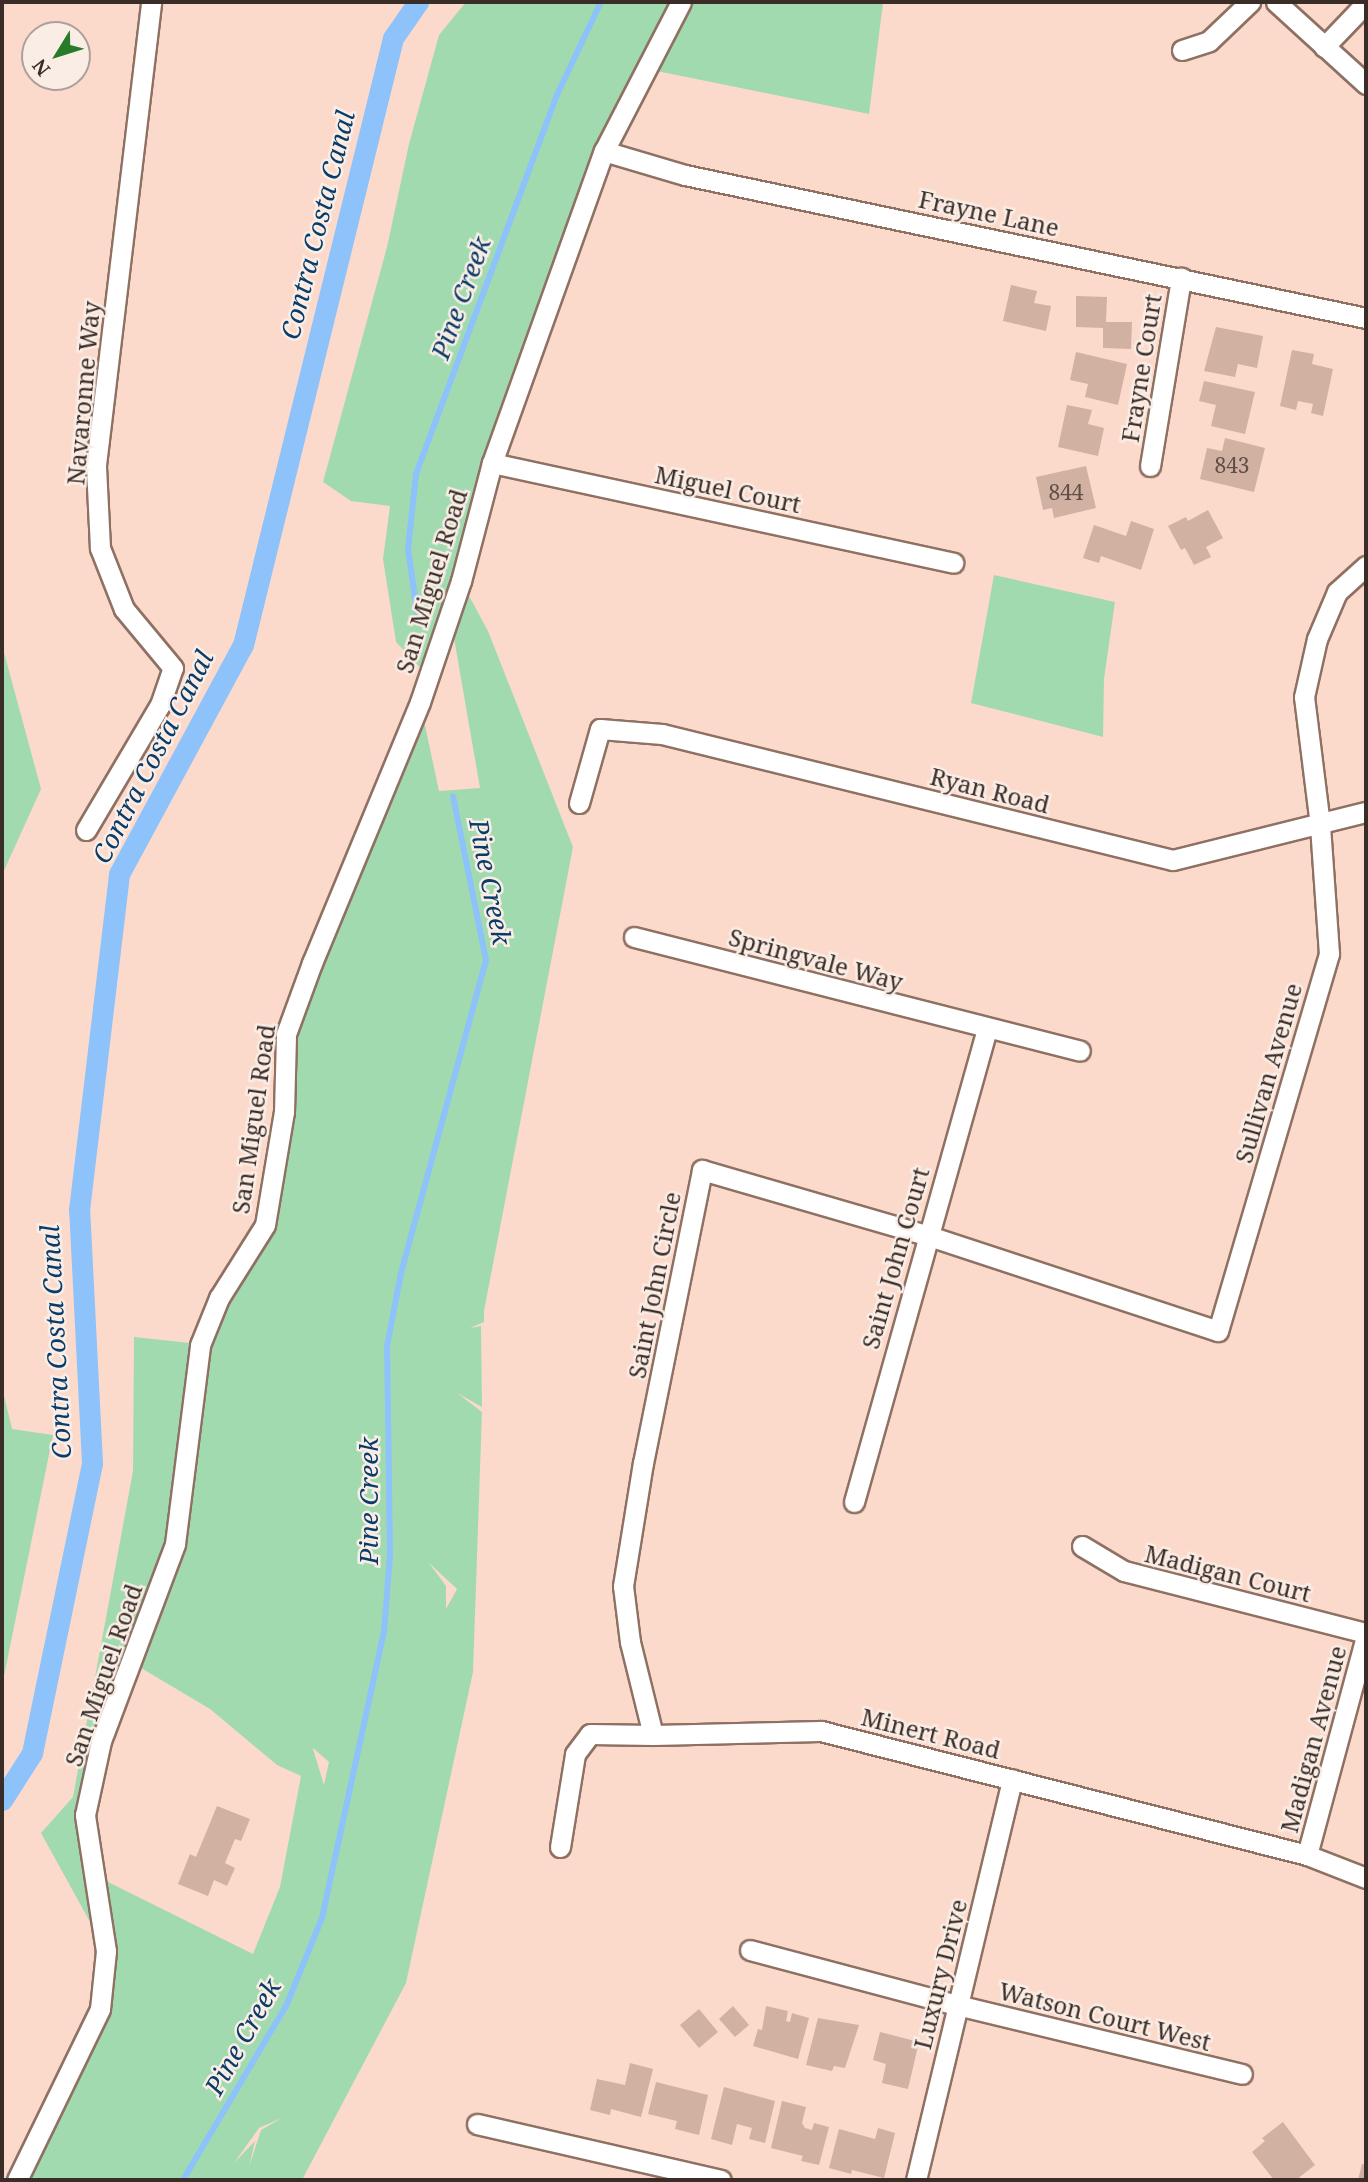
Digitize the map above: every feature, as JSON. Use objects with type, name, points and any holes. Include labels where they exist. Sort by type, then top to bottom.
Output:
[{"type":"street","name":"Navaronne Way","points":[[86,831],[160,705],[173,668],[124,609],[100,548],[96,465],[151,2]]},
{"type":"street","name":"San Miguel Road","points":[[17,2180],[100,2008],[106,1951],[85,1815],[101,1741],[174,1544],[200,1345],[219,1298],[265,1225],[284,1112],[286,1034],[312,963],[420,702],[461,581],[492,463],[604,151],[681,2]]},
{"type":"street","points":[[1182,50],[1209,41],[1250,2]]},
{"type":"street","points":[[1276,2],[1366,85]]},
{"type":"street","points":[[1324,47],[1366,3]]},
{"type":"street","name":"Frayne Lane","points":[[604,151],[685,175],[1366,318]]},
{"type":"street","name":"Frayne Court","points":[[1150,466],[1181,278]]},
{"type":"street","name":"Miguel Court","points":[[492,463],[953,563]]},
{"type":"street","name":"Sullivan Avenue","points":[[1218,1331],[1329,954],[1320,825],[1304,697],[1317,639],[1337,592],[1366,566]]},
{"type":"street","name":"Ryan Road","points":[[579,803],[600,730],[662,734],[1173,860],[1366,812]]},
{"type":"street","name":"Springvale Way","points":[[634,937],[1080,1051]]},
{"type":"street","name":"Saint John Court","points":[[854,1502],[926,1236],[987,1028]]},
{"type":"street","name":"Saint John Circle","points":[[653,1735],[630,1642],[623,1586],[643,1463],[702,1170],[926,1236],[1218,1331]]},
{"type":"street","name":"Madigan Court","points":[[1082,1546],[1124,1571],[1366,1635]]},
{"type":"street","name":"Madigan Avenue","points":[[1307,1855],[1366,1635]]},
{"type":"street","name":"Minert Road","points":[[560,1847],[575,1754],[590,1734],[821,1731],[1307,1855],[1366,1878]]},
{"type":"street","name":"Luxury Drive","points":[[916,2180],[1012,1779]]},
{"type":"street","name":"Watson Court West","points":[[750,1950],[957,2005],[1242,2074]]},
{"type":"street","points":[[477,2124],[665,2174],[721,2180]]},
{"type":"green space","points":[[466,2],[883,3],[869,114],[647,69],[604,151],[461,581],[488,631],[573,847],[484,1322],[470,1328],[481,1326],[482,1407],[457,1393],[482,1412],[473,1672],[406,1983],[302,2180],[17,2180],[100,2008],[106,1951],[41,1833],[73,1797],[133,1471],[134,1337],[200,1344],[266,1215],[286,1034],[420,702],[439,791],[480,788],[450,615],[430,678],[396,642],[383,559],[390,506],[351,501],[323,482],[387,247],[409,144],[439,35]],"holes":[[[429,1563],[457,1589],[446,1609],[446,1586]],[[131,1662],[210,1709],[277,1765],[301,1776],[280,1887],[253,1954],[94,1875],[85,1815]],[[313,1748],[329,1762],[324,1785]],[[282,2118],[261,2130],[249,2167],[255,2141],[234,2163],[259,2128]]]},
{"type":"green space","points":[[994,575],[1115,602],[1104,679],[1103,737],[971,703]]},
{"type":"green space","points":[[2,645],[41,789],[2,875]]},
{"type":"green space","points":[[2,1387],[12,1429],[53,1435],[2,1686]]},
{"type":"building","points":[[1011,285],[1037,291],[1034,303],[1051,306],[1046,331],[1003,321]]},
{"type":"building","points":[[1076,296],[1107,297],[1106,322],[1132,322],[1131,349],[1103,348],[1103,328],[1076,327]]},
{"type":"building","points":[[1216,327],[1263,336],[1257,368],[1238,364],[1235,377],[1204,371]]},
{"type":"building","points":[[1292,350],[1314,354],[1312,364],[1333,369],[1323,416],[1311,413],[1313,404],[1298,401],[1296,410],[1280,406]]},
{"type":"building","points":[[1076,352],[1127,364],[1118,405],[1085,397],[1088,384],[1070,380]]},
{"type":"building","points":[[1204,381],[1255,392],[1245,434],[1211,426],[1216,405],[1199,401]]},
{"type":"building","points":[[1067,405],[1092,410],[1088,424],[1104,428],[1098,456],[1058,447]]},
{"type":"building","points":[[1225,438],[1265,448],[1254,492],[1200,479],[1207,448],[1222,451]]},
{"type":"building","points":[[1086,466],[1096,508],[1054,518],[1052,508],[1043,510],[1036,477]]},
{"type":"building","points":[[1208,510],[1223,538],[1206,547],[1211,557],[1194,565],[1185,548],[1181,550],[1168,526],[1186,517],[1188,521]]},
{"type":"building","points":[[1131,521],[1154,529],[1141,570],[1101,556],[1099,563],[1083,558],[1094,525],[1126,536]]},
{"type":"building","points":[[217,1806],[250,1819],[241,1841],[235,1839],[225,1863],[235,1868],[227,1886],[214,1880],[208,1896],[178,1884],[190,1854],[196,1857]]},
{"type":"building","points":[[733,2006],[749,2025],[735,2037],[719,2019]]},
{"type":"building","points":[[766,2006],[788,2011],[786,2021],[790,2022],[792,2013],[809,2018],[798,2059],[753,2046],[758,2029],[762,2030]]},
{"type":"building","points":[[699,2009],[718,2032],[699,2048],[680,2025]]},
{"type":"building","points":[[818,2018],[859,2025],[845,2068],[834,2066],[832,2071],[806,2065]]},
{"type":"building","points":[[880,2032],[919,2042],[908,2089],[882,2083],[886,2064],[873,2060]]},
{"type":"building","points":[[630,2063],[653,2069],[641,2117],[611,2109],[610,2115],[590,2110],[597,2079],[625,2085]]},
{"type":"building","points":[[656,2082],[708,2095],[699,2135],[675,2129],[677,2121],[648,2114]]},
{"type":"building","points":[[724,2087],[775,2101],[765,2143],[749,2139],[752,2128],[737,2124],[732,2145],[711,2139]]},
{"type":"building","points":[[782,2101],[806,2107],[802,2123],[805,2128],[812,2130],[814,2123],[829,2127],[819,2165],[801,2161],[803,2156],[771,2148]]},
{"type":"building","points":[[1283,2122],[1315,2165],[1296,2180],[1274,2180],[1252,2152],[1265,2141],[1262,2138]]},
{"type":"building","points":[[878,2128],[895,2133],[884,2178],[852,2170],[851,2174],[829,2168],[839,2129],[875,2139]]},
{"type":"building","points":[[1362,2164],[1366,2165],[1366,2180],[1358,2180]]},
{"type":"waterway","name":"Contra Costa Canal","points":[[2,1800],[32,1753],[92,1463],[79,1210],[119,874],[243,645],[393,38],[418,2]]},
{"type":"waterway","name":"Pine Creek","points":[[418,619],[408,549],[416,474],[556,97],[601,2]]},
{"type":"waterway","name":"Pine Creek","points":[[183,2180],[287,2004],[322,1918],[384,1632],[390,1555],[387,1346],[401,1273],[486,960],[453,796]]}]
